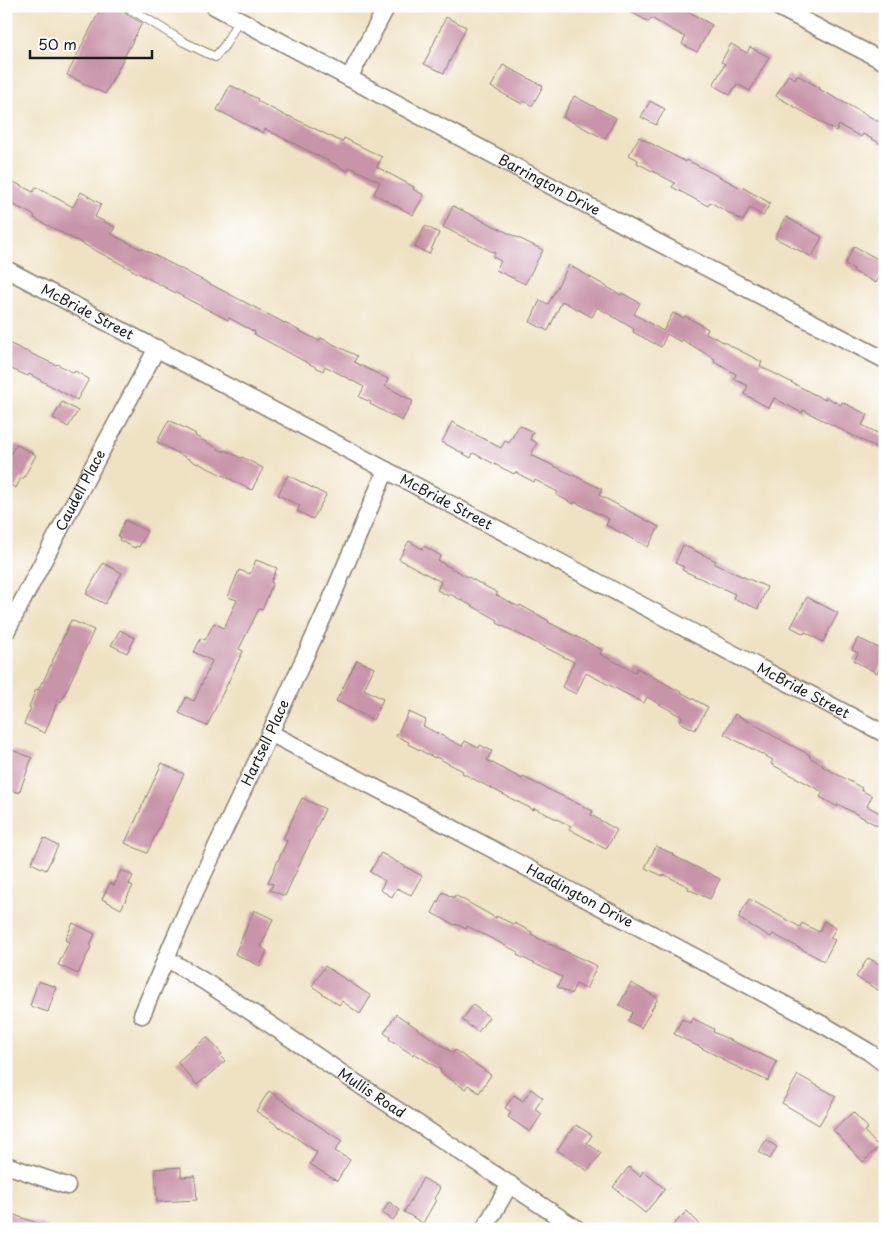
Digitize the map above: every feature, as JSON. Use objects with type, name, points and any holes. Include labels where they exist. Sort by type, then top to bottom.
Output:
[{"type":"street","name":"Barrington Drive","points":[[214,6],[624,224],[885,360]]},
{"type":"street","points":[[349,78],[387,6]]},
{"type":"street","points":[[776,6],[885,62]]},
{"type":"street","name":"McBride Street","points":[[6,269],[885,734]]},
{"type":"street","name":"Caudell Place","points":[[6,632],[157,348]]},
{"type":"street","name":"Hartsell Place","points":[[142,1015],[195,892],[330,602],[386,470]]},
{"type":"street","name":"Haddington Drive","points":[[270,733],[818,1022],[885,1064]]},
{"type":"street","name":"Mullis Road","points":[[166,958],[271,1025],[577,1229]]},
{"type":"street","points":[[6,1165],[67,1186]]},
{"type":"street","points":[[484,1229],[510,1184]]},
{"type":"lane","points":[[126,6],[184,42],[216,57],[239,19]]},
{"type":"building","points":[[102,6],[112,6],[142,23],[105,94],[67,75]]},
{"type":"building","points":[[620,6],[678,6],[712,25],[697,52],[682,44],[685,37],[651,18],[649,22]]},
{"type":"building","points":[[446,17],[466,27],[444,73],[424,64]]},
{"type":"building","points":[[731,44],[747,53],[750,47],[769,57],[750,91],[737,84],[730,95],[713,85],[725,64],[721,62]]},
{"type":"building","points":[[503,65],[543,86],[532,106],[524,101],[522,104],[491,87]]},
{"type":"building","points":[[788,75],[795,79],[797,75],[885,125],[885,146],[863,134],[861,137],[839,125],[836,131],[776,96]]},
{"type":"building","points":[[230,85],[288,117],[342,142],[344,138],[382,157],[377,167],[414,187],[413,189],[424,195],[413,215],[374,194],[380,182],[350,167],[348,171],[265,129],[263,133],[217,110]]},
{"type":"building","points":[[574,96],[616,118],[605,139],[563,117]]},
{"type":"building","points":[[650,101],[665,109],[656,125],[641,117]]},
{"type":"building","points":[[639,137],[686,162],[687,160],[740,186],[770,203],[763,216],[750,208],[743,221],[710,202],[708,206],[672,187],[675,183],[637,163],[638,160],[629,155]]},
{"type":"building","points":[[6,178],[33,192],[36,187],[73,207],[81,192],[101,204],[95,217],[115,227],[111,234],[319,341],[321,338],[357,356],[354,362],[388,379],[385,386],[413,401],[402,421],[359,397],[364,387],[325,366],[323,371],[254,334],[255,332],[229,318],[228,320],[191,301],[34,218],[35,216],[6,201]]},
{"type":"building","points":[[453,206],[543,250],[525,284],[496,270],[501,261],[493,257],[495,253],[443,227]]},
{"type":"building","points":[[786,217],[822,237],[812,257],[775,238]]},
{"type":"building","points":[[425,226],[439,233],[429,254],[415,247]]},
{"type":"building","points":[[854,246],[885,263],[876,283],[853,271],[854,269],[845,264]]},
{"type":"building","points":[[569,265],[621,295],[622,293],[640,303],[634,314],[663,331],[673,313],[683,318],[685,316],[708,329],[706,333],[762,362],[760,366],[825,400],[826,397],[841,405],[842,402],[868,415],[862,425],[885,437],[885,452],[803,410],[802,413],[774,398],[769,408],[744,394],[748,386],[734,379],[736,374],[714,362],[715,359],[681,339],[681,342],[667,334],[661,347],[633,332],[634,329],[597,307],[592,317],[562,301],[548,331],[530,322],[540,300],[548,304]]},
{"type":"building","points":[[6,342],[74,373],[75,371],[89,379],[77,400],[29,374],[28,376],[6,367]]},
{"type":"building","points":[[62,402],[78,411],[68,427],[53,418]]},
{"type":"building","points":[[169,420],[224,452],[225,450],[263,468],[252,490],[157,442]]},
{"type":"building","points":[[452,422],[501,448],[505,441],[509,443],[519,425],[533,432],[530,439],[537,443],[531,455],[602,489],[599,495],[659,527],[648,547],[606,525],[609,519],[556,495],[558,492],[535,480],[534,482],[515,472],[514,474],[473,453],[471,458],[442,442]]},
{"type":"building","points":[[16,444],[36,455],[16,488],[6,483],[6,463]]},
{"type":"building","points":[[288,475],[326,495],[313,519],[297,511],[300,506],[278,495]]},
{"type":"building","points":[[125,520],[147,531],[139,547],[136,546],[135,548],[119,540],[120,537],[118,536]]},
{"type":"building","points":[[409,541],[422,549],[424,546],[441,556],[438,561],[498,593],[496,595],[519,607],[520,605],[602,650],[600,654],[635,672],[637,668],[708,707],[695,730],[680,722],[682,717],[647,697],[644,703],[586,673],[576,694],[562,687],[574,662],[497,623],[498,620],[450,594],[449,596],[437,590],[441,582],[399,559]]},
{"type":"building","points":[[683,545],[716,561],[714,564],[767,587],[758,609],[733,598],[735,594],[682,570],[684,567],[675,563]]},
{"type":"building","points":[[256,560],[277,568],[271,582],[273,583],[262,610],[259,609],[239,649],[243,651],[207,726],[179,713],[186,697],[194,701],[212,661],[194,652],[201,638],[205,640],[214,623],[224,628],[237,600],[228,597],[239,570],[250,574]]},
{"type":"building","points":[[103,563],[122,573],[105,604],[86,594]]},
{"type":"building","points":[[807,597],[838,613],[823,642],[791,627]]},
{"type":"building","points":[[71,620],[94,630],[61,702],[58,700],[45,733],[24,724],[36,689],[38,690],[43,682]]},
{"type":"building","points":[[120,630],[135,638],[127,653],[111,645]]},
{"type":"building","points":[[858,638],[885,651],[885,658],[877,673],[854,661],[858,653],[852,650]]},
{"type":"building","points":[[357,660],[374,668],[364,689],[383,699],[373,720],[336,701]]},
{"type":"building","points":[[409,712],[426,720],[423,726],[462,746],[465,741],[479,748],[480,745],[492,751],[487,760],[522,779],[523,777],[593,811],[591,815],[617,830],[606,849],[569,829],[571,826],[516,801],[396,736]]},
{"type":"building","points":[[735,714],[810,755],[809,757],[822,766],[862,788],[861,790],[872,796],[867,806],[885,816],[885,830],[838,804],[838,807],[820,797],[823,792],[771,764],[773,760],[724,734]]},
{"type":"building","points":[[12,750],[32,758],[19,793],[6,788],[6,765]]},
{"type":"building","points":[[162,763],[184,774],[147,853],[125,843]]},
{"type":"building","points":[[302,798],[325,809],[285,896],[270,890],[273,884],[268,882],[287,841],[283,839]]},
{"type":"building","points":[[44,838],[58,846],[46,870],[31,863]]},
{"type":"building","points":[[656,846],[720,879],[710,899],[688,889],[689,887],[667,876],[645,868]]},
{"type":"building","points":[[381,853],[422,876],[411,895],[397,888],[392,897],[380,890],[385,881],[370,872]]},
{"type":"building","points":[[121,870],[133,876],[129,884],[133,886],[121,909],[102,899],[110,883],[114,885]]},
{"type":"building","points":[[443,892],[454,898],[455,895],[496,918],[496,916],[514,923],[532,932],[531,934],[537,938],[597,966],[586,989],[576,984],[571,994],[557,987],[562,977],[517,955],[518,952],[467,926],[466,929],[455,925],[432,913]]},
{"type":"building","points":[[749,899],[800,927],[802,923],[819,932],[824,921],[836,928],[830,938],[835,940],[824,961],[773,934],[771,937],[738,918]]},
{"type":"building","points":[[254,910],[273,919],[261,947],[267,951],[260,966],[235,954]]},
{"type":"building","points":[[73,923],[95,934],[78,974],[58,965],[69,942],[65,940]]},
{"type":"building","points":[[868,958],[885,967],[885,994],[856,977]]},
{"type":"building","points":[[325,966],[371,996],[360,1014],[342,1001],[339,1005],[312,986]]},
{"type":"building","points":[[38,981],[56,987],[48,1012],[30,1006]]},
{"type":"building","points":[[631,983],[658,998],[641,1028],[628,1021],[633,1012],[619,1005]]},
{"type":"building","points":[[473,1005],[489,1017],[478,1032],[462,1020]]},
{"type":"building","points":[[396,1014],[453,1053],[455,1050],[491,1075],[479,1093],[468,1085],[465,1089],[440,1072],[441,1070],[389,1039],[390,1037],[384,1033]]},
{"type":"building","points":[[692,1018],[714,1029],[713,1032],[777,1062],[768,1081],[722,1060],[674,1034],[682,1019],[690,1023]]},
{"type":"building","points":[[207,1037],[222,1054],[220,1056],[225,1061],[197,1085],[177,1062]]},
{"type":"building","points":[[798,1075],[836,1096],[819,1125],[782,1103]]},
{"type":"building","points":[[531,1089],[543,1098],[535,1109],[542,1114],[530,1132],[508,1117],[511,1112],[505,1108],[514,1095],[523,1101]]},
{"type":"building","points":[[269,1091],[342,1141],[335,1151],[350,1160],[337,1181],[310,1164],[317,1152],[256,1111]]},
{"type":"building","points":[[853,1112],[868,1128],[864,1131],[879,1147],[863,1162],[833,1130]]},
{"type":"building","points":[[576,1125],[592,1135],[587,1143],[601,1153],[588,1171],[557,1150]]},
{"type":"building","points":[[766,1140],[777,1147],[770,1159],[759,1152]]},
{"type":"building","points":[[181,1167],[181,1177],[195,1176],[197,1200],[157,1202],[155,1169]]},
{"type":"building","points":[[629,1167],[640,1176],[643,1171],[665,1189],[645,1213],[613,1187]]},
{"type":"building","points":[[423,1178],[440,1188],[434,1199],[436,1200],[423,1223],[404,1212]]},
{"type":"building","points":[[389,1202],[400,1210],[393,1220],[382,1213]]},
{"type":"building","points":[[687,1211],[704,1229],[669,1229]]},
{"type":"building","points":[[6,1212],[48,1227],[47,1229],[6,1229]]}]
